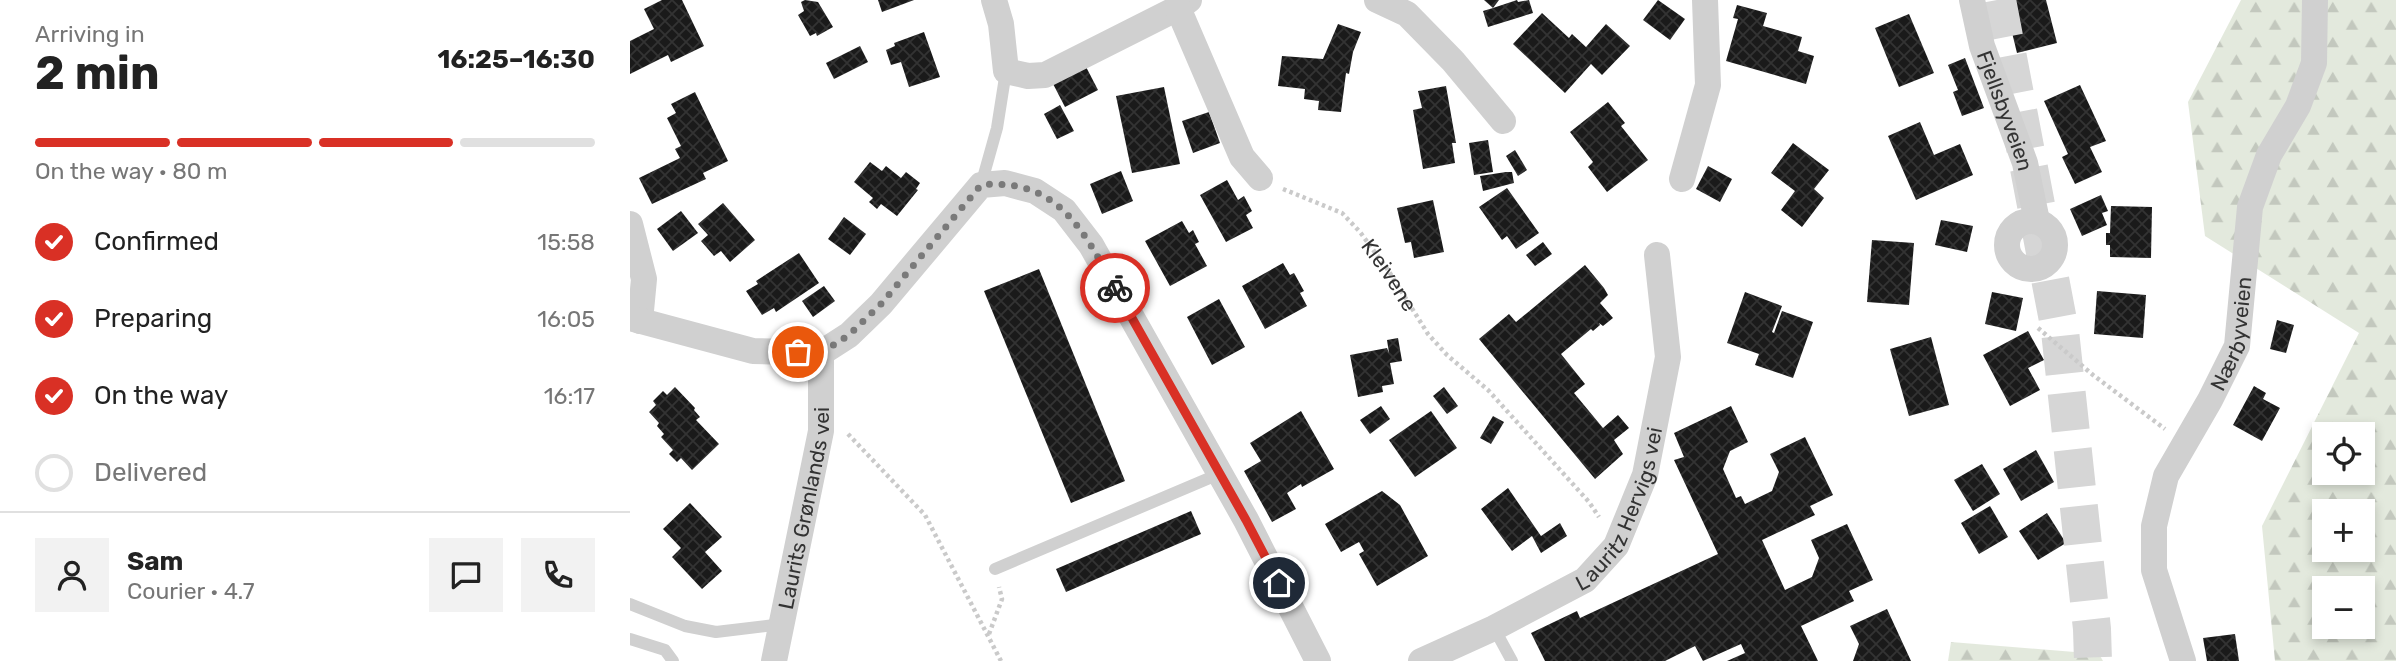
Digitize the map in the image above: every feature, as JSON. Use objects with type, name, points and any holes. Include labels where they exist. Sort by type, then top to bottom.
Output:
[{"type":"street","points":[[994,0],[1001,24],[1006,71],[1028,76],[1045,75],[1184,4],[1242,157],[1260,178]]},
{"type":"street","points":[[1377,0],[1407,14],[1453,61],[1503,121]]},
{"type":"street","points":[[1682,180],[1708,85],[1706,0]]},
{"type":"street","name":"Fjellsbyveien","points":[[1972,0],[1982,46],[2025,163],[2037,221]]},
{"type":"street","name":"Nærbyveien","points":[[2183,661],[2154,570],[2154,526],[2166,476],[2210,400],[2237,346],[2250,207],[2269,155],[2298,106],[2315,63],[2315,0]]},
{"type":"street","points":[[630,224],[644,279],[635,320],[753,351],[821,353],[849,335],[881,304],[981,185],[1005,183],[1035,191],[1064,210],[1091,245],[1292,607],[1318,661]]},
{"type":"street","name":"Lauritz Hervigs vei","points":[[1421,661],[1493,628],[1585,580],[1616,546],[1645,475],[1668,357],[1657,254]]},
{"type":"street","name":"Laurits Grønlands vei","points":[[774,661],[821,431],[821,353]]},
{"type":"lane","points":[[981,185],[997,128],[1006,71]]},
{"type":"lane","points":[[995,569],[1219,474]]},
{"type":"lane","points":[[630,604],[685,626],[716,632],[782,624]]},
{"type":"lane","points":[[1493,628],[1512,661]]},
{"type":"lane","points":[[630,639],[655,654],[665,650],[673,661]]},
{"type":"path","name":"Kleivene","points":[[1260,178],[1342,213],[1381,260],[1428,334],[1447,355],[1488,390],[1542,449],[1589,502],[1616,546]]},
{"type":"path","points":[[2038,328],[2093,375],[2185,445]]},
{"type":"path","points":[[844,429],[925,515],[1002,661]]},
{"type":"path","points":[[989,634],[1002,599],[995,569]]},
{"type":"green space","points":[[2241,0],[2396,0],[2396,661],[2275,661],[2262,526],[2312,427],[2312,485],[2375,485],[2375,422],[2314,422],[2359,333],[2205,236],[2188,102]]},
{"type":"green space","points":[[1951,642],[2099,654],[2103,661],[1948,661]]},
{"type":"building","points":[[662,0],[682,0],[704,46],[671,62],[668,55],[630,74],[630,41],[654,29],[644,9]]},
{"type":"building","points":[[878,0],[914,0],[882,12]]},
{"type":"building","points":[[1484,0],[1499,0],[1493,8]]},
{"type":"building","points":[[1517,0],[1529,0],[1533,13],[1488,27],[1483,11]]},
{"type":"building","points":[[1658,0],[1685,19],[1670,40],[1643,20]]},
{"type":"building","points":[[2004,0],[2046,0],[2057,43],[2017,53]]},
{"type":"building","points":[[801,2],[818,2],[833,27],[817,36],[816,33],[810,36],[798,15],[804,11]]},
{"type":"building","points":[[1737,5],[1767,13],[1763,26],[1802,37],[1798,51],[1814,56],[1806,84],[1726,61],[1738,19],[1733,18]]},
{"type":"building","points":[[1542,13],[1569,38],[1572,34],[1586,47],[1606,24],[1630,46],[1602,75],[1591,64],[1565,93],[1513,44]]},
{"type":"building","points":[[1909,14],[1934,73],[1899,87],[1875,28]]},
{"type":"building","points":[[1338,24],[1361,32],[1353,52],[1349,74],[1346,73],[1341,112],[1318,110],[1319,101],[1304,99],[1305,89],[1278,86],[1282,56],[1323,59]]},
{"type":"building","points":[[924,32],[940,77],[909,87],[901,62],[891,65],[886,50],[895,46],[894,43]]},
{"type":"building","points":[[860,46],[868,62],[834,79],[826,63]]},
{"type":"building","points":[[1965,58],[1984,108],[1962,116],[1953,92],[1958,90],[1948,65]]},
{"type":"building","points":[[1084,63],[1098,90],[1065,107],[1051,80]]},
{"type":"building","points":[[2080,85],[2106,141],[2090,147],[2102,172],[2075,184],[2062,157],[2068,154],[2044,101]]},
{"type":"building","points":[[1446,86],[1456,143],[1452,143],[1455,163],[1423,169],[1413,110],[1422,108],[1418,91]]},
{"type":"building","points":[[1164,87],[1180,164],[1132,173],[1116,96]]},
{"type":"building","points":[[695,92],[728,161],[703,173],[706,179],[652,204],[639,178],[680,158],[675,149],[681,146],[667,118],[676,113],[671,104]]},
{"type":"building","points":[[1608,102],[1625,123],[1621,126],[1648,160],[1607,192],[1588,167],[1593,162],[1570,132]]},
{"type":"building","points":[[1060,105],[1074,131],[1057,139],[1044,114]]},
{"type":"building","points":[[1209,112],[1220,143],[1193,153],[1182,121]]},
{"type":"building","points":[[1920,122],[1934,155],[1960,144],[1973,175],[1916,200],[1888,136]]},
{"type":"building","points":[[1488,140],[1493,172],[1474,175],[1469,143]]},
{"type":"building","points":[[1793,143],[1829,170],[1814,189],[1824,198],[1802,227],[1781,210],[1795,191],[1771,173]]},
{"type":"building","points":[[1515,150],[1527,170],[1518,176],[1506,156]]},
{"type":"building","points":[[870,162],[882,171],[886,166],[901,178],[906,172],[920,183],[916,189],[918,190],[897,216],[881,204],[877,209],[869,202],[873,198],[854,182]]},
{"type":"building","points":[[1708,166],[1732,179],[1720,202],[1696,189]]},
{"type":"building","points":[[1121,171],[1133,201],[1102,214],[1090,184]]},
{"type":"building","points":[[1512,172],[1514,183],[1483,191],[1480,176]]},
{"type":"building","points":[[1227,180],[1238,200],[1244,196],[1252,211],[1246,215],[1253,228],[1226,242],[1200,195]]},
{"type":"building","points":[[1507,188],[1539,233],[1516,249],[1507,236],[1502,240],[1479,207]]},
{"type":"building","points":[[2101,195],[2108,211],[2102,213],[2107,225],[2082,236],[2070,209]]},
{"type":"building","points":[[1433,200],[1444,252],[1414,258],[1411,242],[1405,243],[1397,208]]},
{"type":"building","points":[[723,203],[755,240],[730,262],[721,251],[714,256],[701,241],[708,235],[698,224]]},
{"type":"building","points":[[2111,206],[2152,207],[2151,258],[2110,257],[2106,233],[2110,233]]},
{"type":"building","points":[[681,211],[698,233],[673,251],[657,229]]},
{"type":"building","points":[[844,217],[866,234],[850,255],[828,239]]},
{"type":"building","points":[[1941,220],[1973,226],[1967,252],[1935,245]]},
{"type":"building","points":[[1182,221],[1189,233],[1193,230],[1199,242],[1195,244],[1207,266],[1170,286],[1145,241]]},
{"type":"building","points":[[1872,240],[1914,243],[1909,305],[1867,302]]},
{"type":"building","points":[[1543,242],[1552,254],[1535,266],[1526,255]]},
{"type":"building","points":[[799,253],[819,283],[776,312],[774,308],[762,315],[746,291],[758,284],[756,281]]},
{"type":"building","points":[[1283,263],[1290,275],[1294,273],[1304,291],[1300,293],[1307,306],[1265,329],[1242,286]]},
{"type":"building","points":[[1585,265],[1608,295],[1600,303],[1613,318],[1603,326],[1599,323],[1593,331],[1591,329],[1561,354],[1585,384],[1574,393],[1603,428],[1618,415],[1629,428],[1614,440],[1623,454],[1595,479],[1479,339],[1509,314],[1516,322]]},
{"type":"building","points":[[1039,269],[1125,481],[1071,503],[984,291]]},
{"type":"building","points":[[824,286],[835,301],[813,317],[802,301]]},
{"type":"building","points":[[2097,291],[2146,295],[2143,338],[2094,334]]},
{"type":"building","points":[[1745,292],[1782,306],[1772,332],[1774,333],[1782,311],[1813,322],[1793,378],[1755,365],[1759,354],[1727,343]]},
{"type":"building","points":[[1992,292],[2023,298],[2016,331],[1985,324]]},
{"type":"building","points":[[1219,299],[1245,347],[1212,365],[1187,317]]},
{"type":"building","points":[[2277,320],[2294,325],[2286,353],[2270,349]]},
{"type":"building","points":[[2028,331],[2044,360],[2028,368],[2040,390],[2010,406],[1983,355]]},
{"type":"building","points":[[1931,337],[1949,405],[1909,416],[1890,349]]},
{"type":"building","points":[[1398,338],[1402,361],[1390,363],[1394,384],[1382,386],[1383,392],[1358,397],[1350,355],[1387,348],[1389,353],[1387,340]]},
{"type":"building","points":[[2254,386],[2266,393],[2263,399],[2280,408],[2262,441],[2233,425]]},
{"type":"building","points":[[675,387],[695,408],[700,417],[696,420],[719,444],[692,470],[681,458],[677,462],[669,454],[673,450],[661,437],[664,434],[657,426],[659,423],[649,412],[656,405],[653,401],[663,391],[667,395]]},
{"type":"building","points":[[1444,387],[1458,406],[1447,414],[1433,396]]},
{"type":"building","points":[[1381,406],[1390,419],[1370,434],[1360,420]]},
{"type":"building","points":[[1731,406],[1748,442],[1730,451],[1723,469],[1736,498],[1741,496],[1745,504],[1772,491],[1779,472],[1770,454],[1805,437],[1833,495],[1810,506],[1815,515],[1762,540],[1785,590],[1812,577],[1819,558],[1811,540],[1847,524],[1873,580],[1849,591],[1854,601],[1801,626],[1818,661],[1727,661],[1745,653],[1741,644],[1703,661],[1695,646],[1665,661],[1545,661],[1531,633],[1577,611],[1580,618],[1718,554],[1674,460],[1684,457],[1674,433]]},
{"type":"building","points":[[1301,411],[1334,469],[1287,493],[1296,509],[1272,522],[1244,471],[1261,461],[1250,443]]},
{"type":"building","points":[[1431,411],[1457,448],[1415,477],[1389,440]]},
{"type":"building","points":[[1493,416],[1504,422],[1491,444],[1480,438]]},
{"type":"building","points":[[2036,450],[2054,482],[2021,501],[2003,469]]},
{"type":"building","points":[[1982,464],[2000,494],[1973,511],[1954,480]]},
{"type":"building","points":[[1508,488],[1541,536],[1560,523],[1567,536],[1541,553],[1532,536],[1512,551],[1481,509]]},
{"type":"building","points":[[1382,491],[1400,505],[1428,556],[1377,586],[1359,554],[1364,551],[1359,542],[1341,552],[1325,524]]},
{"type":"building","points":[[690,503],[722,537],[705,552],[722,571],[702,589],[672,557],[681,548],[663,529]]},
{"type":"building","points":[[1990,506],[2008,537],[1979,554],[1961,523]]},
{"type":"building","points":[[1191,511],[1201,534],[1066,592],[1056,569]]},
{"type":"building","points":[[2047,513],[2066,543],[2038,560],[2019,531]]},
{"type":"building","points":[[1887,609],[1911,661],[1853,661],[1859,644],[1850,626]]},
{"type":"building","points":[[2235,634],[2239,661],[2207,661],[2203,638]]},
{"type":"tunnel","points":[[1997,0],[2060,331],[2092,629],[2093,661]]},
{"type":"way so far","points":[[798,352],[821,353],[849,335],[881,304],[981,185],[1005,183],[1035,191],[1064,210],[1091,245],[1115,288]]},
{"type":"route","points":[[1115,288],[1279,583]]}]
